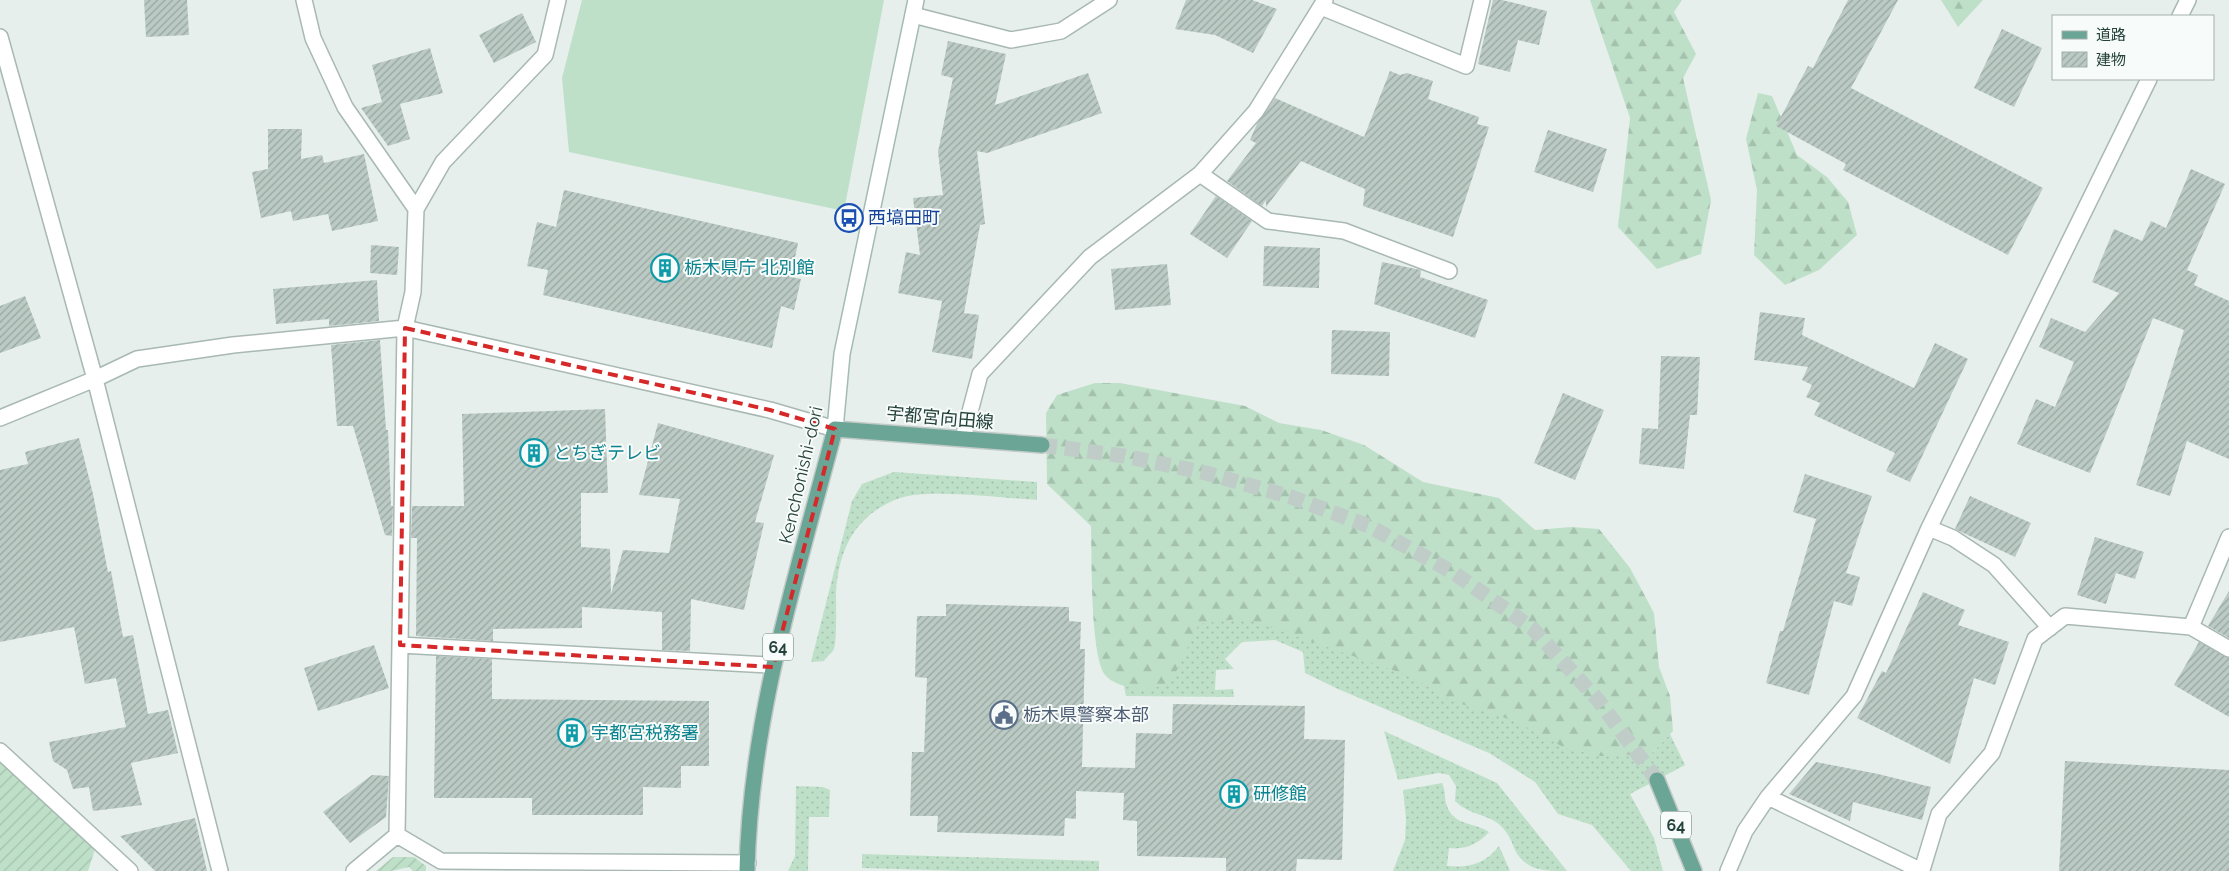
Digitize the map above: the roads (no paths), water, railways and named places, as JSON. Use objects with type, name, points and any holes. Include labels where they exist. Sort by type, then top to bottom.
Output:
[{"type":"main road","name":"宇都宮向田線","points":[[835,429],[1042,445]]},
{"type":"main road","name":"Kenchonishi-dori","points":[[748,867],[757,757],[773,667],[835,429]]},
{"type":"main road","name":"64","points":[[1657,780],[1694,871]]},
{"type":"street","points":[[304,0],[313,38],[345,107],[416,210]]},
{"type":"street","points":[[354,871],[397,835],[405,328],[413,292],[416,210],[443,162],[546,55],[558,0]]},
{"type":"street","points":[[914,7],[1011,40],[1061,31],[1109,0]]},
{"type":"street","points":[[963,438],[980,374],[1090,257],[1200,174],[1256,111],[1323,3],[1466,66],[1482,0]]},
{"type":"street","points":[[2180,15],[2188,0]]},
{"type":"street","name":"Kenchonishi-dori","points":[[835,429],[842,354],[914,7]]},
{"type":"street","points":[[0,36],[95,379],[220,871]]},
{"type":"street","points":[[1728,871],[1745,831],[1768,797],[1854,696],[1929,528],[2149,80]]},
{"type":"street","points":[[1200,174],[1268,221],[1344,231],[1449,271]]},
{"type":"street","points":[[0,418],[95,379],[137,359],[233,345],[405,328],[760,408],[835,429]]},
{"type":"street","points":[[1929,528],[1953,538],[1994,564],[2050,628]]},
{"type":"street","points":[[2191,627],[2229,537]]},
{"type":"street","points":[[1768,797],[1922,871],[1939,814],[1992,753],[2035,639],[2065,616],[2191,627],[2229,649]]},
{"type":"street","points":[[400,645],[768,665],[773,667]]},
{"type":"street","points":[[0,751],[130,871]]},
{"type":"street","points":[[397,835],[441,861],[748,867]]},
{"type":"tunnel","points":[[1042,445],[1124,456],[1206,473],[1291,497],[1369,526],[1454,573],[1532,628],[1598,700],[1657,780]]},
{"type":"place","name":"西塙田町","points":[[849,218]]},
{"type":"place","name":"栃木県庁 北別館","points":[[665,268]]},
{"type":"place","name":"とちぎテレビ","points":[[534,453]]},
{"type":"place","name":"栃木県警察本部","points":[[1004,715]]},
{"type":"place","name":"宇都宮税務署","points":[[572,733]]},
{"type":"place","name":"研修館","points":[[1234,794]]}]
